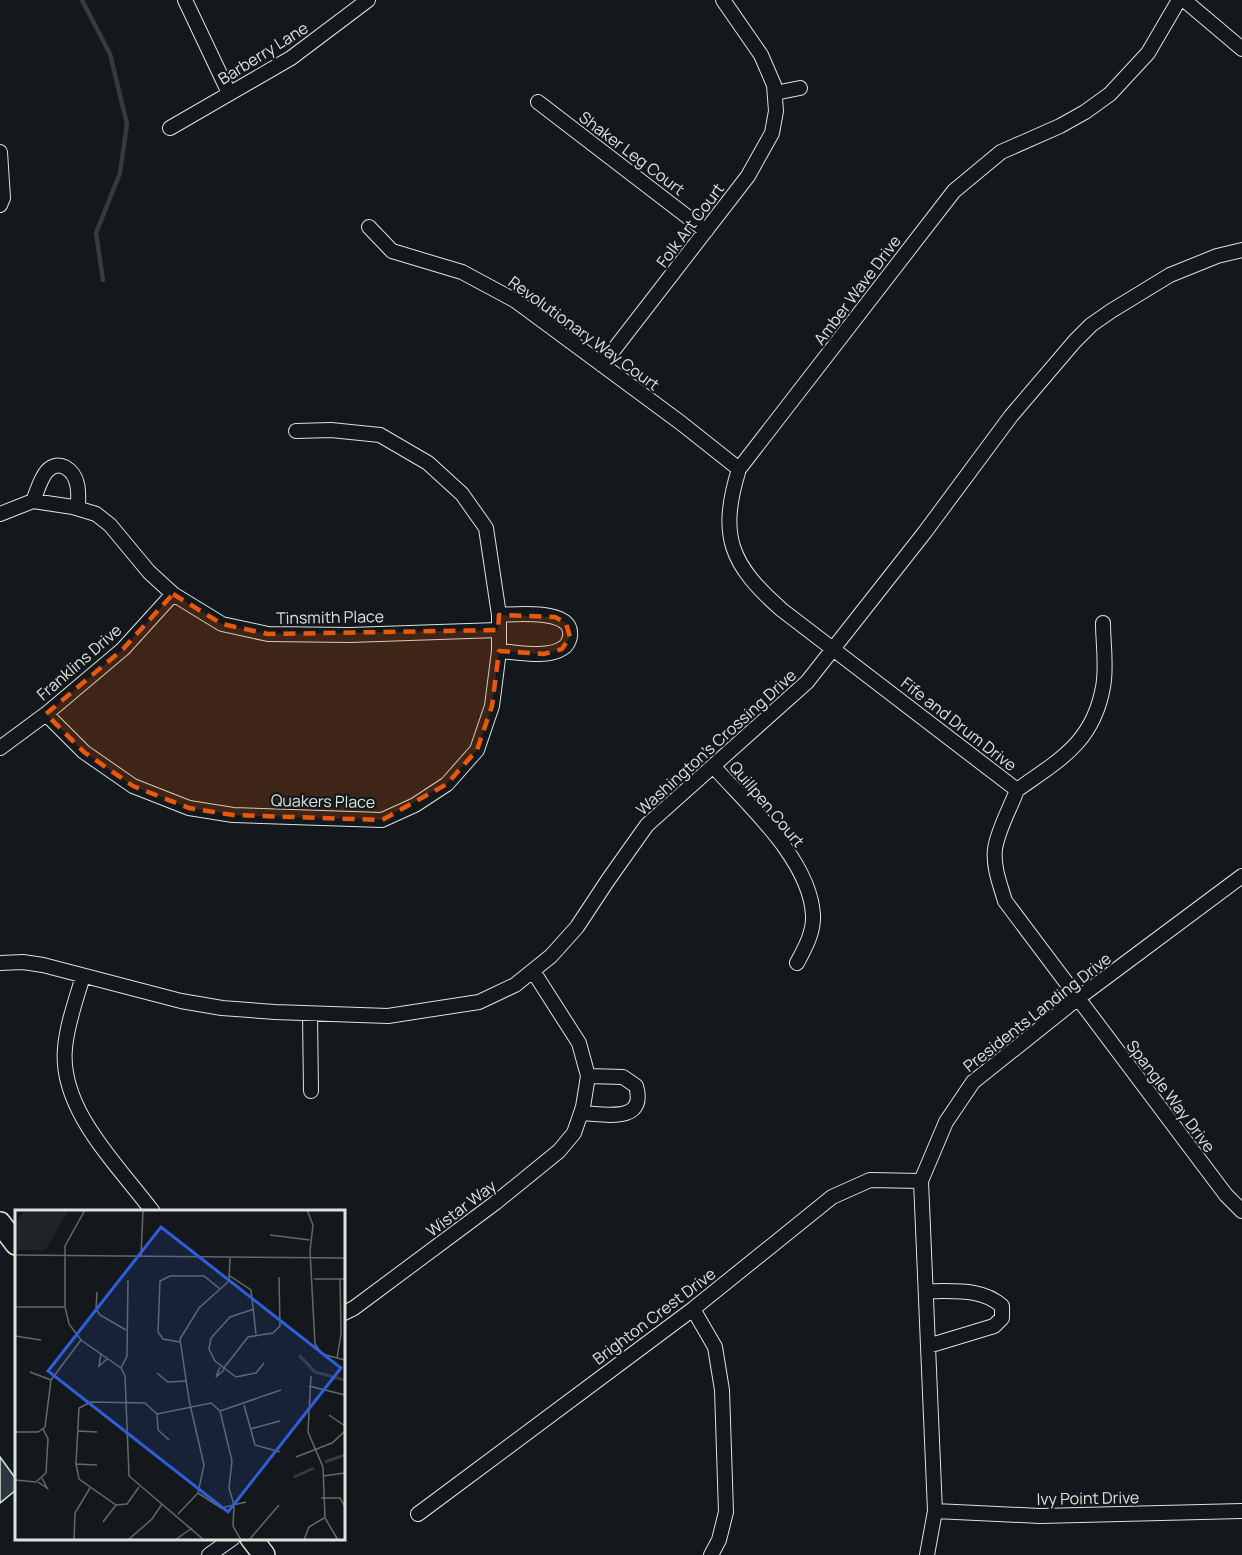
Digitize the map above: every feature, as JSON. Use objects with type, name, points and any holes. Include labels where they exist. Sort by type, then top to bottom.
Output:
[{"type":"main road","points":[[0,1223],[15,1243]]},
{"type":"main road","points":[[252,1540],[264,1555]]},
{"type":"street","points":[[185,0],[229,93]]},
{"type":"street","name":"Barberry Lane","points":[[170,128],[291,58],[368,0]]},
{"type":"street","name":"Folk Art Court","points":[[602,365],[748,176],[772,133],[776,111],[774,86],[761,55],[723,0]]},
{"type":"street","name":"Amber Wave Drive","points":[[834,649],[770,600],[740,565],[732,547],[730,529],[732,494],[739,469],[954,191],[1001,152],[1060,126],[1110,94],[1148,53],[1179,0]]},
{"type":"street","points":[[1184,0],[1242,49]]},
{"type":"street","points":[[775,93],[800,88]]},
{"type":"street","name":"Shaker Leg Court","points":[[538,102],[706,231]]},
{"type":"street","points":[[0,152],[3,198],[0,205]]},
{"type":"street","name":"Revolutionary Way Court","points":[[369,228],[392,251],[462,272],[516,301],[739,469]]},
{"type":"street","name":"Washington's Crossing Drive","points":[[0,963],[33,964],[181,1001],[222,1008],[310,1014],[388,1016],[456,1007],[479,1002],[515,985],[551,956],[577,927],[647,825],[807,682],[1011,416],[1075,340],[1111,311],[1170,276],[1217,256],[1242,250]]},
{"type":"street","name":"Quakers Place","points":[[46,714],[84,752],[134,786],[189,808],[234,815],[382,820],[415,805],[447,784],[477,750],[492,705],[499,651],[499,615],[486,528],[462,494],[428,463],[380,435],[331,430],[296,431]]},
{"type":"street","points":[[0,514],[33,501],[47,471],[57,464],[71,471],[77,484],[78,508]]},
{"type":"street","name":"Tinsmith Place","points":[[33,501],[78,508],[96,514],[110,525],[149,572],[173,594],[222,624],[268,634],[498,630]]},
{"type":"street","name":"Franklins Drive","points":[[0,748],[46,714],[123,649],[173,594]]},
{"type":"street","points":[[499,615],[528,614],[555,617],[566,623],[570,632],[567,645],[562,649],[544,654],[499,651]]},
{"type":"street","points":[[1017,790],[1067,754],[1095,718],[1104,686],[1103,623]]},
{"type":"street","name":"Fife and Drum Drive","points":[[834,649],[1017,790],[999,832],[995,849],[996,871],[1005,901],[1077,999]]},
{"type":"street","name":"Quillpen Court","points":[[714,767],[778,839],[801,869],[809,892],[813,916],[809,939],[797,963]]},
{"type":"street","name":"Presidents Landing Drive","points":[[927,1555],[935,1511],[921,1181],[946,1122],[973,1082],[1077,999],[1242,876]]},
{"type":"street","name":"Wistar Way","points":[[345,1312],[495,1203],[559,1151],[574,1133],[581,1113],[588,1076],[579,1043],[533,971]]},
{"type":"street","points":[[83,976],[68,1027],[64,1050],[66,1076],[83,1120],[151,1210]]},
{"type":"street","name":"Spangle Way Drive","points":[[1077,999],[1226,1195],[1242,1211]]},
{"type":"street","points":[[310,1014],[311,1091]]},
{"type":"street","points":[[581,1113],[624,1116],[634,1109],[639,1096],[636,1086],[623,1077],[588,1076]]},
{"type":"street","name":"Brighton Crest Drive","points":[[418,1514],[693,1309],[832,1197],[870,1180],[921,1181]]},
{"type":"street","points":[[926,1291],[979,1293],[993,1298],[1002,1306],[1002,1318],[994,1326],[928,1346]]},
{"type":"street","points":[[693,1309],[715,1347],[722,1390],[726,1512],[719,1540],[711,1555]]},
{"type":"street","name":"Ivy Point Drive","points":[[935,1511],[1040,1516],[1242,1511]]},
{"type":"street","points":[[209,1555],[232,1540]]},
{"type":"highlighted area","points":[[173,594],[222,624],[268,634],[498,630],[499,615],[555,617],[566,623],[570,637],[562,649],[544,654],[499,651],[492,706],[477,750],[447,784],[382,820],[233,815],[189,808],[133,786],[84,752],[46,714],[123,649]]},
{"type":"building","points":[[0,1457],[15,1478],[15,1491],[0,1503]]},
{"type":"waterway","points":[[82,0],[110,54],[127,124],[120,173],[96,233],[103,280]]}]
